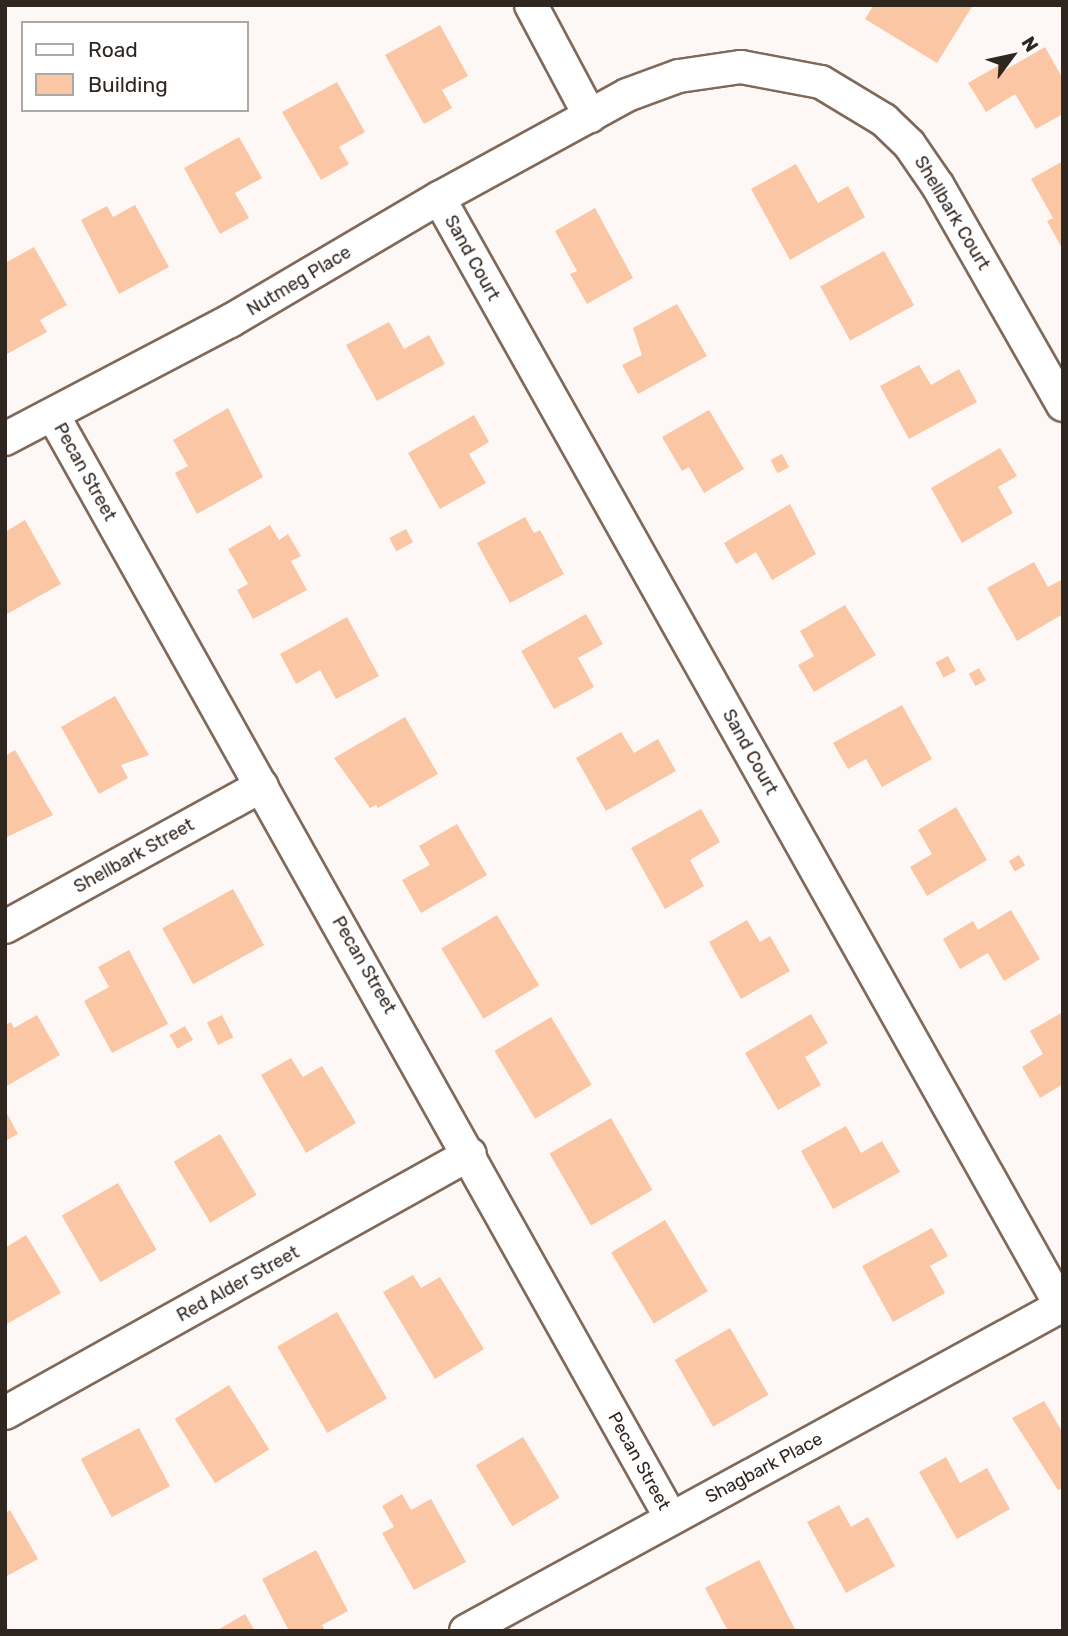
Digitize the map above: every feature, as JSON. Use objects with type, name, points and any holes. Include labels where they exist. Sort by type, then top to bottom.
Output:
[{"type":"street","points":[[531,5],[590,116]]},
{"type":"street","name":"Shellbark Court","points":[[590,116],[649,86],[711,69],[782,72],[821,82],[854,101],[884,120],[925,165],[1063,405]]},
{"type":"street","name":"Nutmeg Place","points":[[5,439],[230,321],[439,198],[590,116]]},
{"type":"street","name":"Sand Court","points":[[439,198],[1062,1305]]},
{"type":"street","name":"Pecan Street","points":[[53,415],[470,1154],[671,1518]]},
{"type":"street","name":"Shellbark Street","points":[[5,927],[262,786]]},
{"type":"street","name":"Red Alder Street","points":[[5,1413],[470,1154]]},
{"type":"street","name":"Shagbark Place","points":[[466,1631],[1062,1305]]},
{"type":"building","points":[[874,5],[973,5],[937,63],[865,19]]},
{"type":"building","points":[[440,25],[468,76],[442,90],[452,108],[424,124],[385,55]]},
{"type":"building","points":[[1045,47],[1063,79],[1063,114],[1036,129],[1015,94],[986,112],[968,83],[1001,64],[1005,70]]},
{"type":"building","points":[[337,82],[365,132],[339,147],[349,164],[321,180],[282,112]]},
{"type":"building","points":[[239,137],[262,178],[235,193],[249,218],[220,234],[184,168]]},
{"type":"building","points":[[1063,161],[1063,250],[1047,221],[1053,218],[1031,179]]},
{"type":"building","points":[[796,164],[818,203],[848,186],[865,217],[790,260],[751,189]]},
{"type":"building","points":[[135,205],[169,267],[119,294],[81,220],[107,206],[113,217]]},
{"type":"building","points":[[595,208],[633,278],[587,304],[570,274],[577,271],[555,231]]},
{"type":"building","points":[[34,247],[67,305],[40,320],[47,332],[5,355],[5,263]]},
{"type":"building","points":[[884,251],[914,305],[850,341],[820,286]]},
{"type":"building","points":[[677,304],[707,356],[638,394],[622,365],[642,355],[633,328]]},
{"type":"building","points":[[389,322],[404,349],[429,335],[445,364],[377,401],[346,345]]},
{"type":"building","points":[[919,365],[931,385],[959,369],[977,402],[909,439],[880,386]]},
{"type":"building","points":[[228,408],[263,477],[197,514],[175,473],[188,466],[173,440]]},
{"type":"building","points":[[709,410],[744,469],[704,493],[689,467],[682,471],[662,437]]},
{"type":"building","points":[[474,415],[489,442],[469,454],[486,483],[440,509],[408,453]]},
{"type":"building","points":[[1000,448],[1017,476],[998,487],[1013,513],[962,543],[931,488]]},
{"type":"building","points":[[782,454],[789,467],[778,473],[771,460]]},
{"type":"building","points":[[790,504],[816,554],[772,580],[756,552],[736,564],[724,543]]},
{"type":"building","points":[[525,517],[534,533],[540,530],[564,574],[510,603],[477,543]]},
{"type":"building","points":[[25,520],[61,584],[5,615],[5,532]]},
{"type":"building","points":[[270,525],[279,540],[288,534],[301,556],[291,561],[307,590],[253,619],[237,590],[248,584],[228,549]]},
{"type":"building","points":[[406,529],[413,542],[396,551],[389,538]]},
{"type":"building","points":[[1034,562],[1048,587],[1063,579],[1063,614],[1017,641],[987,588]]},
{"type":"building","points":[[845,605],[876,655],[814,692],[798,665],[814,656],[800,631]]},
{"type":"building","points":[[586,614],[603,644],[578,658],[594,687],[554,709],[521,651]]},
{"type":"building","points":[[347,617],[379,676],[336,699],[320,670],[296,684],[280,654]]},
{"type":"building","points":[[948,656],[956,671],[944,678],[936,663]]},
{"type":"building","points":[[979,668],[986,680],[976,686],[969,674]]},
{"type":"building","points":[[115,696],[149,755],[121,765],[128,778],[99,794],[61,727]]},
{"type":"building","points":[[902,705],[932,759],[882,787],[866,759],[848,769],[833,743]]},
{"type":"building","points":[[405,717],[438,774],[378,808],[376,805],[370,808],[334,758]]},
{"type":"building","points":[[621,732],[634,753],[658,739],[676,771],[606,811],[576,758]]},
{"type":"building","points":[[15,750],[53,815],[5,838],[5,756]]},
{"type":"building","points":[[956,807],[987,860],[927,896],[910,867],[932,854],[918,830]]},
{"type":"building","points":[[701,809],[720,842],[690,860],[704,886],[665,909],[631,848]]},
{"type":"building","points":[[457,824],[487,875],[421,913],[402,880],[430,865],[419,846]]},
{"type":"building","points":[[1019,855],[1025,865],[1015,871],[1009,861]]},
{"type":"building","points":[[233,889],[264,945],[193,984],[162,928]]},
{"type":"building","points":[[1011,910],[1040,959],[1004,981],[988,953],[960,969],[943,939],[973,921],[978,930]]},
{"type":"building","points":[[497,915],[539,985],[484,1019],[441,948]]},
{"type":"building","points":[[747,920],[760,942],[770,936],[790,971],[741,999],[709,942]]},
{"type":"building","points":[[129,950],[168,1024],[112,1053],[84,1001],[109,987],[98,967]]},
{"type":"building","points":[[1063,1012],[1063,1084],[1040,1098],[1022,1067],[1043,1054],[1030,1031]]},
{"type":"building","points":[[811,1014],[828,1043],[805,1057],[821,1085],[778,1110],[745,1053]]},
{"type":"building","points":[[37,1015],[60,1055],[5,1087],[5,1025],[11,1022],[14,1028]]},
{"type":"building","points":[[222,1015],[233,1037],[218,1045],[207,1023]]},
{"type":"building","points":[[551,1017],[592,1085],[535,1119],[494,1051]]},
{"type":"building","points":[[185,1026],[193,1040],[177,1049],[169,1035]]},
{"type":"building","points":[[291,1058],[303,1077],[322,1066],[356,1123],[306,1153],[261,1075]]},
{"type":"building","points":[[5,1110],[18,1134],[5,1141]]},
{"type":"building","points":[[611,1118],[652,1190],[591,1225],[550,1154]]},
{"type":"building","points":[[846,1126],[861,1153],[882,1141],[900,1172],[833,1209],[801,1151]]},
{"type":"building","points":[[220,1134],[257,1195],[210,1223],[174,1162]]},
{"type":"building","points":[[118,1183],[156,1250],[100,1282],[62,1216]]},
{"type":"building","points":[[665,1220],[708,1291],[654,1324],[611,1252]]},
{"type":"building","points":[[932,1228],[948,1256],[930,1266],[945,1293],[893,1322],[862,1266]]},
{"type":"building","points":[[26,1235],[61,1293],[5,1325],[5,1248]]},
{"type":"building","points":[[413,1275],[421,1288],[440,1277],[484,1349],[435,1379],[383,1292]]},
{"type":"building","points":[[337,1312],[387,1399],[327,1433],[277,1346]]},
{"type":"building","points":[[730,1328],[769,1395],[713,1427],[675,1360]]},
{"type":"building","points":[[229,1385],[269,1449],[215,1483],[175,1419]]},
{"type":"building","points":[[1044,1401],[1063,1433],[1063,1488],[1058,1490],[1012,1418]]},
{"type":"building","points":[[139,1428],[170,1486],[112,1517],[81,1459]]},
{"type":"building","points":[[523,1437],[560,1498],[512,1526],[476,1465]]},
{"type":"building","points":[[946,1457],[960,1483],[987,1468],[1010,1509],[957,1539],[919,1472]]},
{"type":"building","points":[[402,1494],[411,1510],[431,1499],[466,1562],[414,1590],[382,1533],[394,1527],[382,1506]]},
{"type":"building","points":[[839,1505],[851,1527],[868,1517],[895,1566],[846,1593],[807,1522]]},
{"type":"building","points":[[10,1510],[38,1559],[5,1577],[5,1513]]},
{"type":"building","points":[[316,1550],[348,1611],[322,1625],[325,1631],[289,1631],[262,1579]]},
{"type":"building","points":[[759,1560],[795,1629],[793,1631],[728,1631],[705,1588]]},
{"type":"building","points":[[245,1614],[255,1631],[216,1631]]}]
